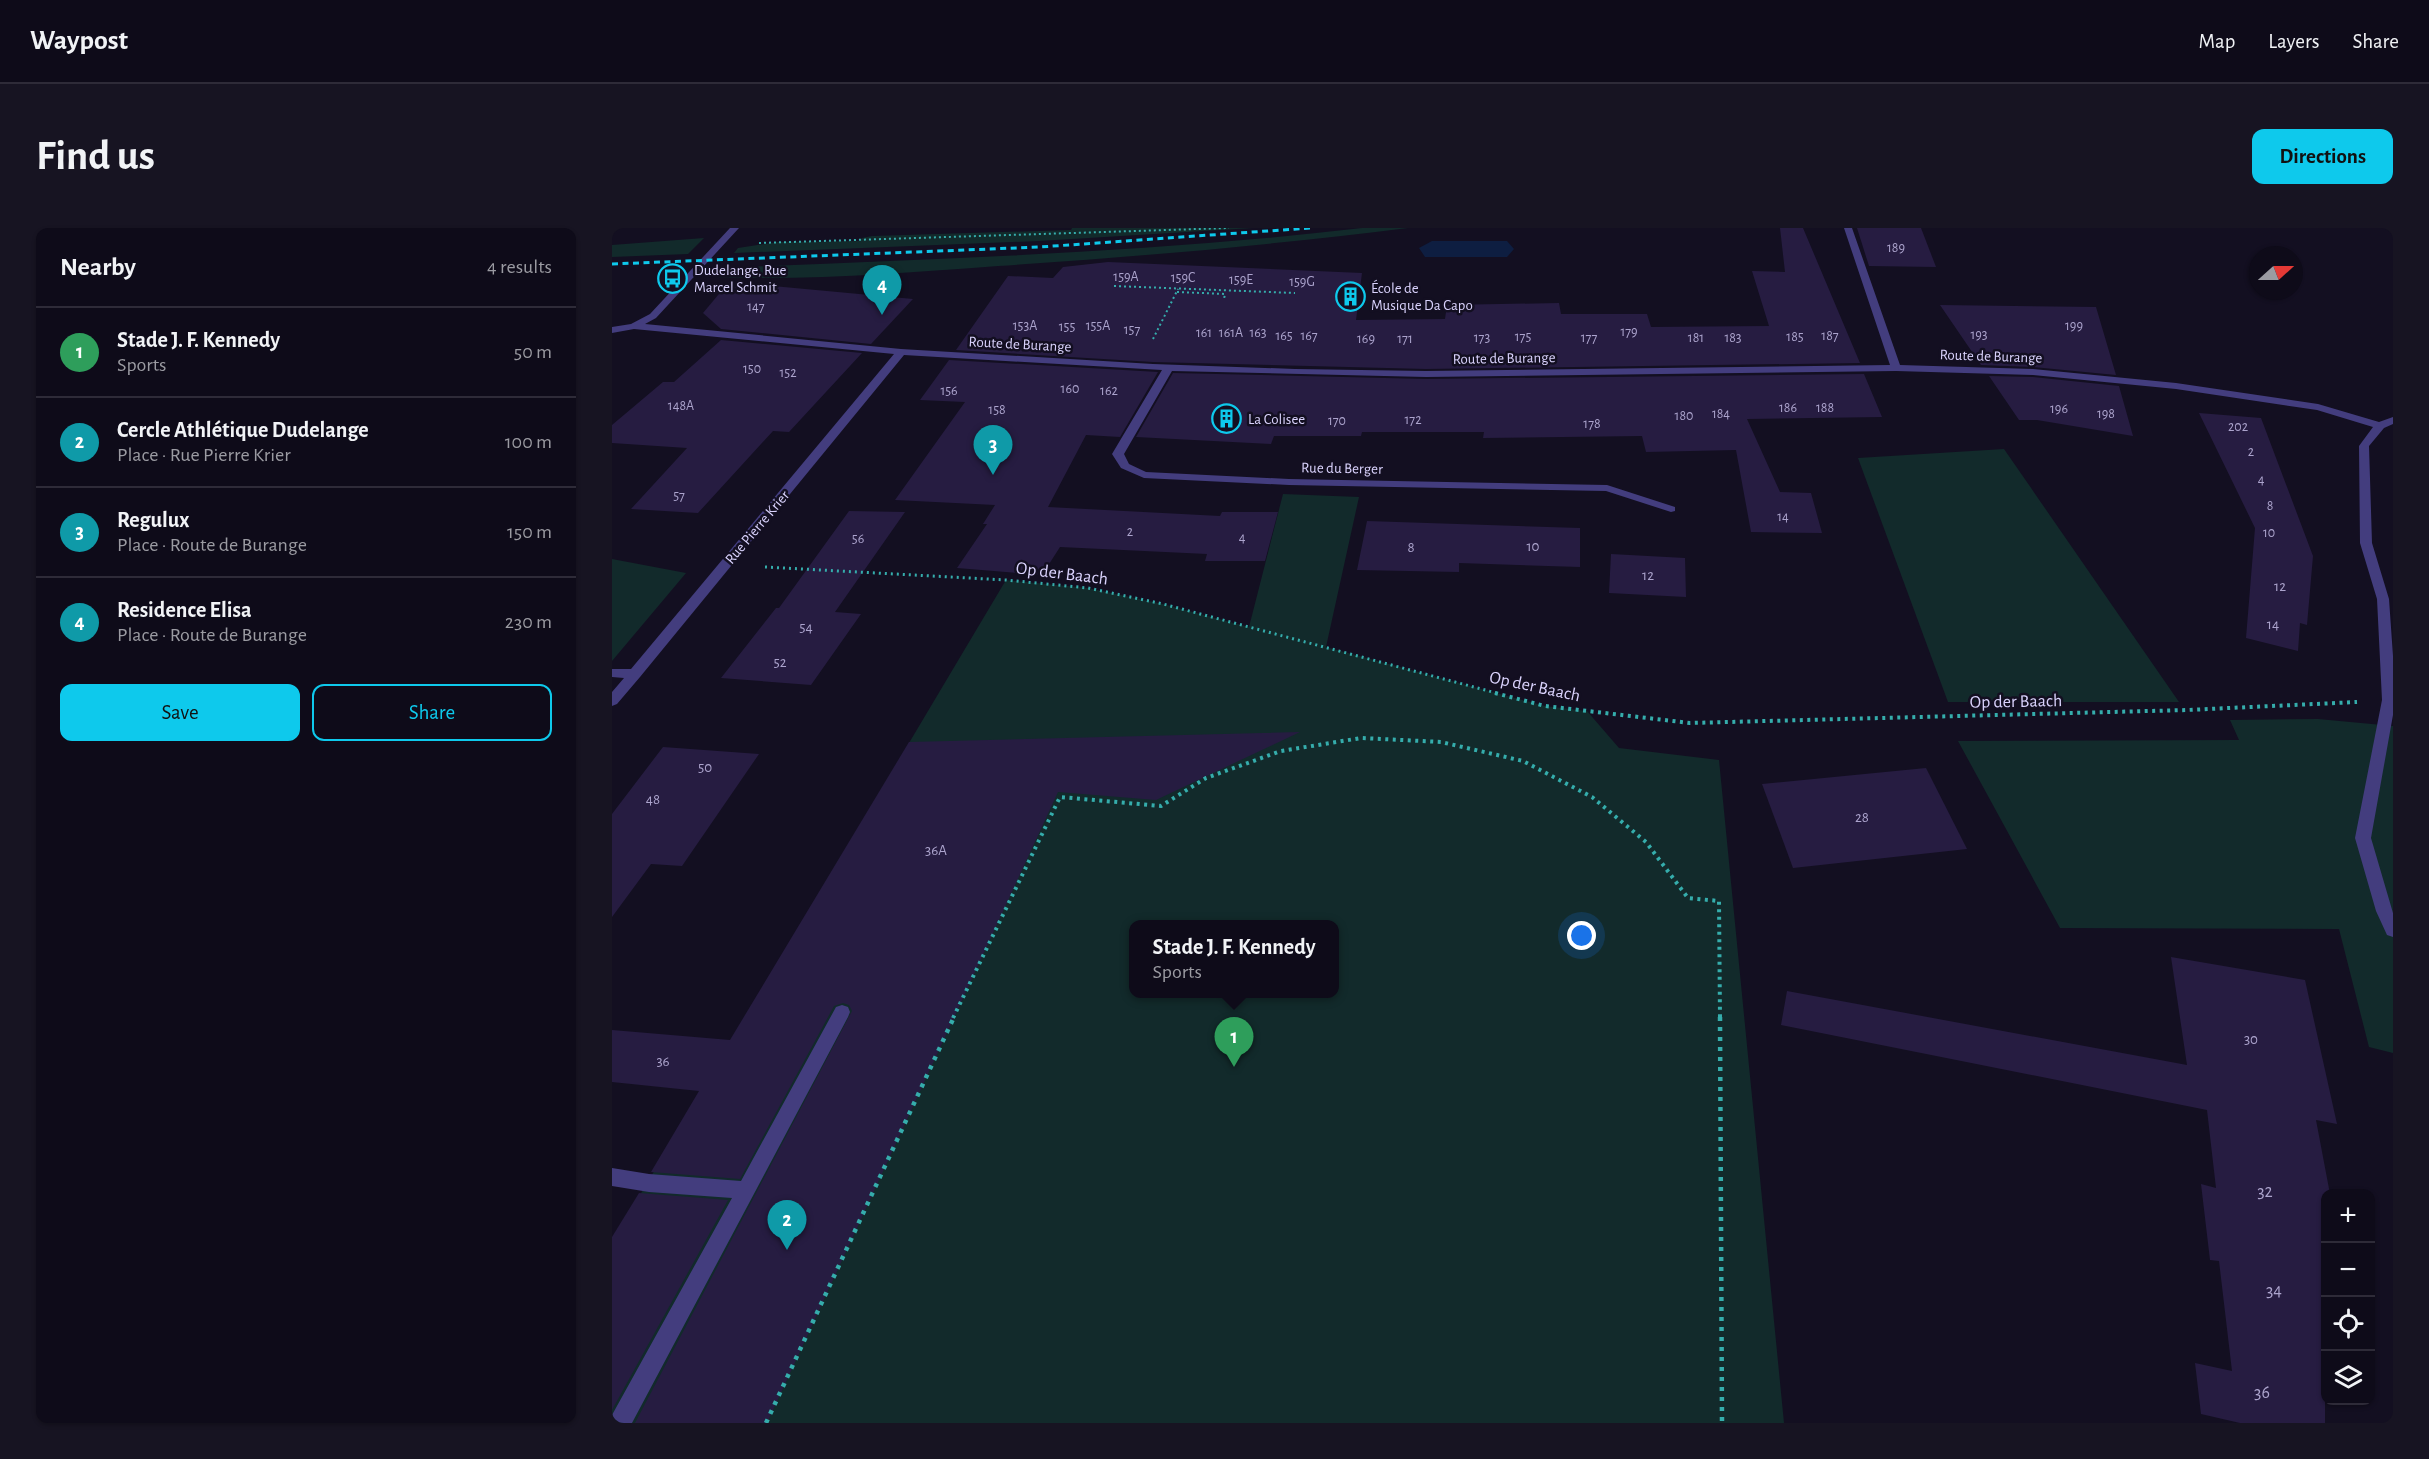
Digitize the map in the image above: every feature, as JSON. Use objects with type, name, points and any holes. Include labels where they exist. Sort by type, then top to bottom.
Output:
[{"type":"street","points":[[634,326],[653,316],[735,228]]},
{"type":"street","points":[[1848,228],[1896,368]]},
{"type":"street","name":"Route de Burange","points":[[612,330],[634,326],[901,352],[1168,368],[1414,374],[1896,368],[2033,372],[2176,386],[2318,407],[2380,426]]},
{"type":"street","name":"Rue Pierre Krier","points":[[612,701],[901,352]]},
{"type":"street","name":"Rue du Berger","points":[[1168,368],[1118,454],[1125,466],[1144,475],[1289,482],[1607,488],[1671,509]]},
{"type":"street","points":[[2393,420],[2380,426],[2364,446],[2366,543],[2384,599],[2389,700],[2362,838],[2384,911],[2393,931]]},
{"type":"street","points":[[612,672],[635,674]]},
{"type":"street","points":[[620,1423],[842,1012]]},
{"type":"street","points":[[612,1177],[649,1183],[746,1190]]},
{"type":"path","points":[[717,246],[782,241],[1229,228]]},
{"type":"path","points":[[1114,286],[1295,293]]},
{"type":"path","points":[[1154,338],[1179,289]]},
{"type":"path","points":[[1176,292],[1225,294],[1224,299]]},
{"type":"path","name":"Op der Baach","points":[[725,565],[1006,580],[1088,588],[1163,604],[1545,706],[1690,723],[2187,710],[2389,700]]},
{"type":"path","points":[[766,1423],[946,1034],[1060,798],[1161,806],[1206,778],[1281,751],[1361,738],[1441,742],[1524,761],[1592,797],[1646,842],[1688,898],[1719,901],[1722,1423]]},
{"type":"green space","points":[[1072,228],[1253,228],[1039,241],[734,253],[738,248],[778,242],[859,241],[872,236],[1071,230]]},
{"type":"green space","points":[[1362,228],[1408,228],[1101,259],[855,276],[712,277],[722,268],[962,258],[1202,244]]},
{"type":"green space","points":[[704,238],[688,254],[612,257],[612,245]]},
{"type":"green space","points":[[2004,449],[2179,702],[1948,702],[1858,458]]},
{"type":"green space","points":[[1283,494],[1359,497],[1326,647],[1545,706],[1587,711],[1619,748],[1719,760],[1784,1423],[612,1423],[612,1242],[1006,580],[1088,588],[1163,604],[1249,627]]},
{"type":"green space","points":[[612,559],[686,573],[612,661]]},
{"type":"green space","points":[[2318,719],[2393,726],[2393,912],[2384,911],[2393,931],[2393,1053],[2369,1047],[2339,929],[2060,928],[1958,741],[2239,740],[2230,720]]},
{"type":"water","points":[[1432,241],[1507,241],[1514,249],[1507,257],[1425,257],[1419,248]]},
{"type":"building","points":[[1780,228],[1803,228],[1860,363],[1426,369],[1153,362],[956,350],[1008,276],[1053,278],[1063,267],[1108,262],[1362,273],[1356,320],[1445,319],[1447,305],[1559,303],[1561,314],[1647,314],[1651,327],[1769,326],[1752,271],[1785,272]]},
{"type":"building","points":[[1857,228],[1921,228],[1936,267],[1869,266]]},
{"type":"building","points":[[729,282],[913,299],[871,344],[721,329],[703,313]]},
{"type":"building","points":[[1940,305],[2096,307],[2116,375],[2033,367],[1981,365]]},
{"type":"building","points":[[721,340],[862,353],[789,432],[773,431],[698,513],[631,509],[687,448],[612,443],[612,425],[663,382],[674,382]]},
{"type":"building","points":[[949,360],[1158,372],[1120,437],[1086,435],[1048,507],[1220,516],[1222,512],[1278,512],[1265,561],[1205,561],[1207,554],[1060,547],[1042,575],[957,568],[987,524],[983,524],[995,505],[895,500],[965,402],[920,400]]},
{"type":"building","points":[[1173,373],[1426,379],[1864,374],[1882,417],[1747,419],[1780,492],[1811,493],[1822,533],[1751,532],[1736,450],[1646,452],[1642,436],[1483,438],[1484,432],[1362,432],[1361,436],[1274,436],[1271,444],[1136,437]]},
{"type":"building","points":[[1989,376],[2033,377],[2119,386],[2133,436],[2037,420],[2019,420]]},
{"type":"building","points":[[2199,413],[2261,418],[2313,556],[2307,625],[2300,623],[2298,651],[2246,638],[2255,528]]},
{"type":"building","points":[[849,511],[905,512],[835,612],[861,614],[811,685],[721,678],[776,608],[779,608]]},
{"type":"building","points":[[1367,521],[1580,528],[1580,567],[1459,563],[1459,572],[1357,570]]},
{"type":"building","points":[[1611,554],[1685,558],[1686,597],[1609,593]]},
{"type":"building","points":[[1300,732],[1156,800],[1058,792],[767,1423],[635,1423],[852,1011],[849,1005],[843,1003],[834,1006],[740,1179],[651,1172],[699,1091],[612,1082],[612,1030],[730,1040],[909,742]]},
{"type":"building","points":[[663,747],[759,754],[682,866],[651,864],[612,917],[612,814]]},
{"type":"building","points":[[1926,768],[1967,849],[1793,868],[1762,784]]},
{"type":"building","points":[[2171,957],[2305,980],[2337,1124],[2316,1120],[2329,1189],[2321,1189],[2321,1405],[2325,1405],[2325,1423],[2240,1423],[2201,1414],[2195,1363],[2232,1371],[2219,1261],[2210,1260],[2201,1184],[2216,1188],[2207,1110],[1781,1025],[1787,991],[2187,1065]]},
{"type":"building","points":[[639,1193],[728,1200],[612,1410],[612,1237]]},
{"type":"railway","points":[[612,264],[1040,247],[1310,228]]},
{"type":"place","name":"Dudelange, Rue Marcel Schmit","points":[[673,279]]},
{"type":"place","name":"École de Musique Da Capo","points":[[1350,297]]},
{"type":"place","name":"Residence Elisa","points":[[882,315]]},
{"type":"place","name":"La Colisee","points":[[1227,419]]},
{"type":"place","name":"Regulux","points":[[993,475]]},
{"type":"place","name":"Stade J. F. Kennedy","points":[[1234,1067]]},
{"type":"place","name":"Cercle Athlétique Dudelange","points":[[787,1250]]}]
